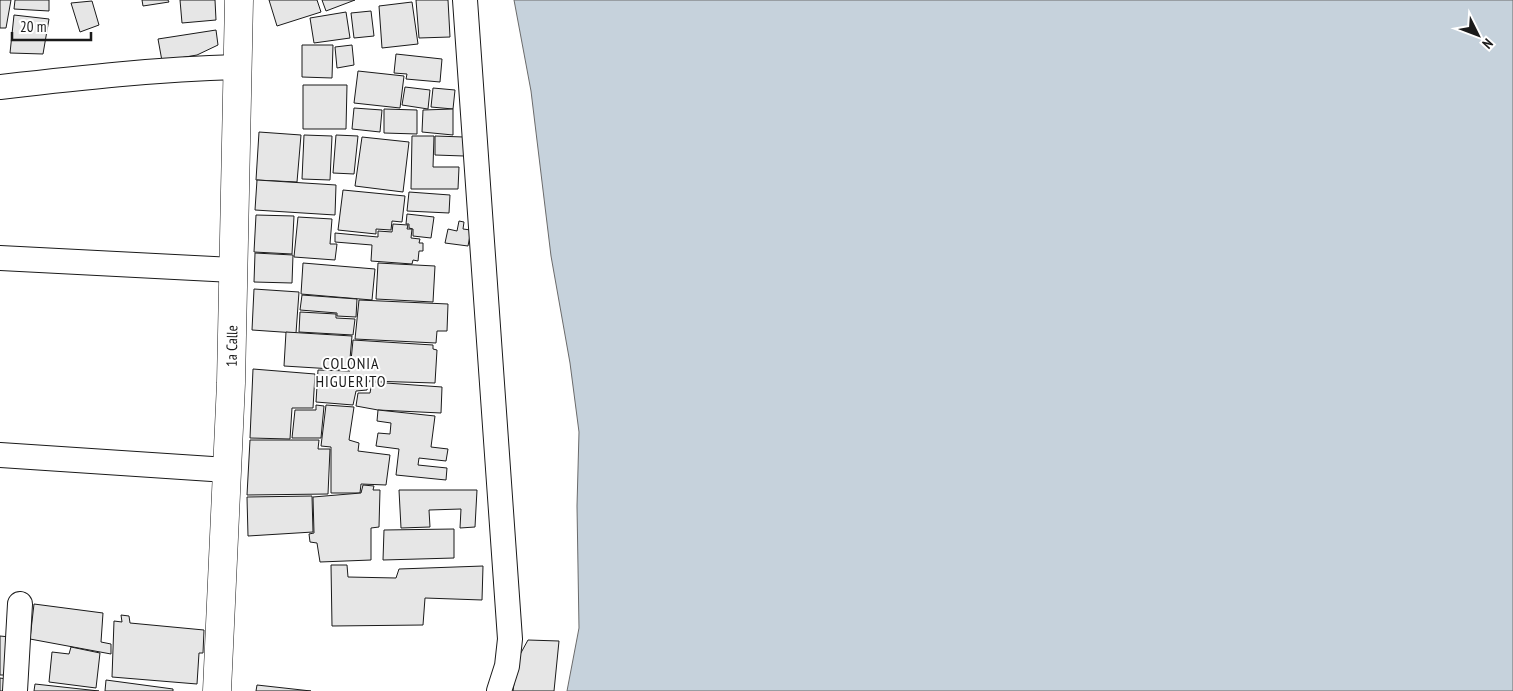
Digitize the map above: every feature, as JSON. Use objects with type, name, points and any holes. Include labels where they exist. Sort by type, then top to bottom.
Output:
[{"type":"street","name":"1a Calle","points":[[217,691],[231,383],[239,0]]},
{"type":"street","points":[[465,0],[510,639],[507,666],[499,691]]},
{"type":"street","points":[[0,86],[198,68],[237,68]]},
{"type":"street","points":[[0,258],[233,270]]},
{"type":"street","points":[[0,456],[227,470]]},
{"type":"street","points":[[15,691],[20,604]]},
{"type":"shaded area","points":[[514,0],[1513,0],[1513,691],[567,691],[579,628],[577,506],[579,432],[570,363],[551,256],[531,91]]},
{"type":"building","points":[[0,0],[11,0],[6,28],[0,28]]},
{"type":"building","points":[[15,0],[49,0],[49,11],[14,9]]},
{"type":"building","points":[[142,0],[168,0],[169,2],[143,6]]},
{"type":"building","points":[[180,0],[215,0],[216,20],[182,23]]},
{"type":"building","points":[[269,0],[317,0],[321,12],[277,26]]},
{"type":"building","points":[[322,0],[355,0],[326,11]]},
{"type":"building","points":[[416,0],[448,0],[450,37],[419,38]]},
{"type":"building","points":[[92,1],[99,25],[80,32],[71,3]]},
{"type":"building","points":[[412,2],[418,44],[382,48],[379,6]]},
{"type":"building","points":[[371,11],[374,36],[354,38],[351,13]]},
{"type":"building","points":[[346,12],[350,38],[314,43],[310,18]]},
{"type":"building","points":[[14,15],[49,19],[43,54],[10,53]]},
{"type":"building","points":[[216,30],[218,45],[197,55],[162,61],[158,39]]},
{"type":"building","points":[[302,45],[333,45],[332,78],[302,77]]},
{"type":"building","points":[[352,45],[354,65],[337,68],[335,47]]},
{"type":"building","points":[[396,54],[442,59],[440,82],[406,79],[407,74],[394,73]]},
{"type":"building","points":[[358,71],[404,76],[400,108],[354,103]]},
{"type":"building","points":[[303,85],[347,85],[346,129],[303,129]]},
{"type":"building","points":[[405,87],[430,90],[428,109],[402,105]]},
{"type":"building","points":[[433,88],[455,90],[453,109],[431,107]]},
{"type":"building","points":[[354,108],[382,110],[380,132],[352,129]]},
{"type":"building","points":[[384,109],[417,110],[417,134],[384,133]]},
{"type":"building","points":[[453,109],[453,135],[422,132],[423,110]]},
{"type":"building","points":[[259,132],[301,135],[297,182],[256,180]]},
{"type":"building","points":[[304,135],[332,136],[330,180],[302,179]]},
{"type":"building","points":[[336,135],[358,136],[354,174],[333,173]]},
{"type":"building","points":[[412,136],[434,136],[433,167],[459,167],[458,189],[411,189]]},
{"type":"building","points":[[435,136],[464,137],[464,156],[435,155]]},
{"type":"building","points":[[362,137],[409,142],[403,192],[355,186]]},
{"type":"building","points":[[257,180],[336,185],[335,215],[255,210]]},
{"type":"building","points":[[343,190],[405,196],[402,222],[392,221],[391,230],[376,229],[376,234],[338,230]]},
{"type":"building","points":[[409,192],[450,195],[449,213],[407,211]]},
{"type":"building","points":[[407,214],[434,217],[431,238],[413,236],[413,229],[409,228],[409,224],[406,224]]},
{"type":"building","points":[[256,215],[294,216],[292,254],[254,252]]},
{"type":"building","points":[[298,217],[332,219],[330,244],[337,244],[335,260],[294,257]]},
{"type":"building","points":[[459,221],[464,222],[463,229],[471,230],[468,246],[445,243],[448,229],[457,231]]},
{"type":"building","points":[[393,224],[408,225],[407,229],[412,229],[411,238],[420,239],[419,243],[423,243],[423,251],[419,251],[418,261],[413,260],[412,264],[371,261],[372,245],[335,242],[335,233],[378,237],[378,231],[392,232]]},
{"type":"building","points":[[255,253],[293,255],[292,283],[254,282]]},
{"type":"building","points":[[303,263],[375,269],[372,300],[301,294]]},
{"type":"building","points":[[378,263],[435,266],[433,302],[376,299]]},
{"type":"building","points":[[254,289],[299,292],[296,333],[252,330]]},
{"type":"building","points":[[302,295],[357,299],[356,317],[337,316],[337,313],[300,310]]},
{"type":"building","points":[[359,300],[448,304],[447,331],[437,331],[436,343],[355,339]]},
{"type":"building","points":[[300,312],[336,314],[336,318],[355,319],[353,335],[299,332]]},
{"type":"building","points":[[286,332],[352,336],[349,370],[284,366]]},
{"type":"building","points":[[353,340],[433,345],[433,349],[437,350],[435,383],[369,381],[367,390],[356,391],[353,405],[316,402],[318,370],[350,371]]},
{"type":"building","points":[[253,369],[315,374],[313,408],[292,408],[290,439],[250,438]]},
{"type":"building","points":[[372,382],[442,387],[441,413],[378,410],[356,406],[358,393],[370,393]]},
{"type":"building","points":[[316,405],[324,406],[321,438],[292,438],[295,410],[316,410]]},
{"type":"building","points":[[326,405],[354,407],[349,440],[359,443],[358,451],[390,455],[386,485],[361,484],[360,493],[331,493],[331,447],[321,446]]},
{"type":"building","points":[[378,410],[435,416],[431,447],[448,449],[446,461],[419,458],[418,465],[447,468],[446,480],[396,475],[399,449],[376,446],[378,433],[390,434],[391,423],[377,421]]},
{"type":"building","points":[[250,440],[319,440],[318,449],[330,449],[328,494],[247,495]]},
{"type":"building","points":[[363,485],[374,486],[373,490],[380,490],[379,527],[371,528],[371,560],[320,562],[317,543],[310,542],[309,534],[314,533],[313,497],[361,493]]},
{"type":"building","points":[[399,490],[477,490],[475,527],[460,528],[461,509],[429,510],[430,527],[401,528]]},
{"type":"building","points":[[312,496],[313,532],[248,536],[247,497]]},
{"type":"building","points":[[454,529],[454,558],[383,560],[384,530]]},
{"type":"building","points":[[331,565],[347,565],[348,577],[396,578],[399,569],[483,566],[482,600],[425,598],[423,625],[332,626]]},
{"type":"building","points":[[34,604],[103,613],[101,642],[111,644],[111,654],[30,639]]},
{"type":"building","points":[[121,615],[129,616],[130,623],[204,630],[203,653],[199,653],[197,684],[112,677],[114,621],[122,622]]},
{"type":"building","points":[[0,636],[10,637],[7,675],[0,675]]},
{"type":"building","points":[[528,640],[559,641],[554,691],[513,691],[517,660]]},
{"type":"building","points":[[71,647],[100,653],[96,688],[49,682],[52,652],[69,654]]},
{"type":"building","points":[[0,678],[6,679],[5,691],[0,691]]},
{"type":"building","points":[[106,680],[173,689],[173,691],[105,691]]},
{"type":"building","points":[[35,684],[99,691],[34,691]]},
{"type":"building","points":[[257,685],[311,691],[256,691]]},
{"type":"district","name":"COLONIA HIGUERITO","points":[[351,372]]}]
